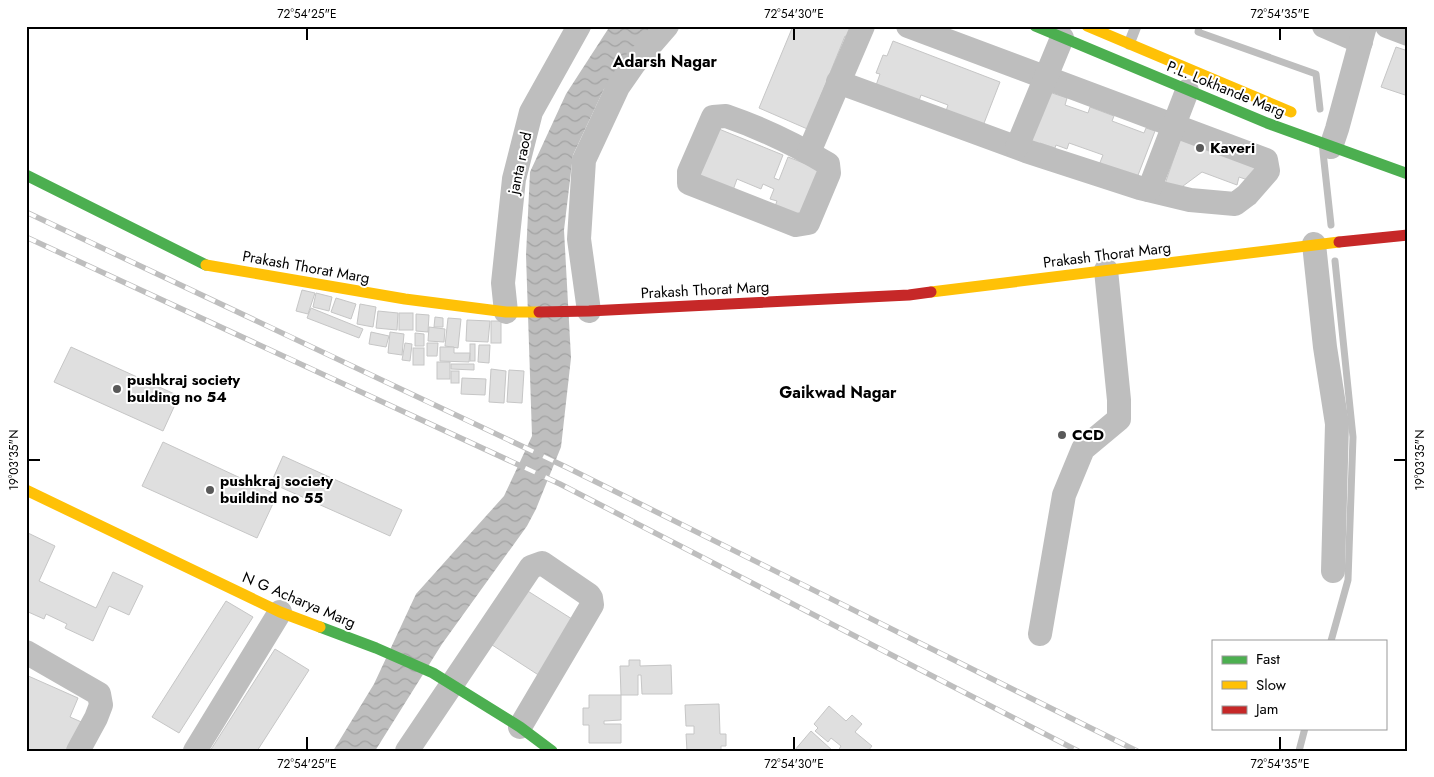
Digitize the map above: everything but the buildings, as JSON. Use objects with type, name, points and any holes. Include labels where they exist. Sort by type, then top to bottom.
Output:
[{"type":"street","name":"janta raod","points":[[514,313],[503,283],[514,179],[531,112],[579,26]]},
{"type":"street","points":[[584,311],[579,239],[584,160],[618,86],[634,64],[667,26]]},
{"type":"street","points":[[809,152],[863,26]]},
{"type":"street","points":[[838,82],[1017,147],[1149,190],[1190,200],[1235,204],[1247,195],[1268,170],[1266,160],[908,26]]},
{"type":"street","name":"P.L. Lokhande Marg","points":[[1035,26],[1062,38],[1128,44],[1187,90],[1336,134],[1408,174]]},
{"type":"street","name":"P.L. Lokhande Marg","points":[[1087,26],[1302,116]]},
{"type":"street","points":[[1324,26],[1363,34],[1336,134]]},
{"type":"street","points":[[1387,26],[1408,34]]},
{"type":"street","points":[[1017,147],[1062,38]]},
{"type":"street","points":[[1149,190],[1187,90]]},
{"type":"street","points":[[726,116],[746,122],[809,152],[828,164],[829,174],[808,223],[796,225],[689,183],[689,172],[713,117],[726,116]]},
{"type":"street","name":"Prakash Thorat Marg","points":[[26,174],[204,265],[405,300],[514,313],[909,295],[1314,244],[1408,235]]},
{"type":"street","points":[[1314,244],[1325,347],[1337,424],[1334,571]]},
{"type":"street","points":[[1040,634],[1064,495],[1083,449],[1119,419],[1119,400],[1106,270]]},
{"type":"street","name":"N G Acharya Marg","points":[[26,490],[280,612],[376,648],[442,678],[520,727],[552,751]]},
{"type":"street","points":[[407,751],[442,678],[531,567],[542,563],[589,595],[592,598],[592,605],[520,727]]},
{"type":"street","points":[[195,751],[280,612]]},
{"type":"street","points":[[26,652],[99,694],[101,706],[78,751]]},
{"type":"water","points":[[610,26],[655,26],[604,89],[573,155],[564,230],[571,358],[561,447],[536,509],[527,526],[442,644],[375,751],[333,751],[374,684],[416,594],[504,496],[532,436],[526,255],[530,172],[566,94]]},
{"type":"waterway","points":[[1199,26],[1198,32],[1316,74],[1320,109]]},
{"type":"waterway","points":[[1323,152],[1331,225]]},
{"type":"waterway","points":[[1331,640],[1348,580],[1353,437],[1335,261]]},
{"type":"waterway","points":[[1299,751],[1304,730]]},
{"type":"railway","points":[[26,212],[566,467],[1137,751]]},
{"type":"railway","points":[[26,237],[560,484],[1078,751]]},
{"type":"traffic: fast","points":[[1035,26],[1267,123],[1408,174]]},
{"type":"traffic: fast","points":[[26,175],[206,265]]},
{"type":"traffic: fast","points":[[320,627],[376,648],[433,673],[520,727],[552,751]]},
{"type":"traffic: slow","points":[[1087,26],[1291,112]]},
{"type":"traffic: slow","points":[[931,292],[1339,242]]},
{"type":"traffic: slow","points":[[206,265],[405,299],[506,312],[539,312]]},
{"type":"traffic: slow","points":[[26,490],[280,612],[320,627]]},
{"type":"traffic: jam","points":[[1339,242],[1408,235]]},
{"type":"traffic: jam","points":[[539,312],[909,295],[931,292]]},
{"type":"place","name":"Kaveri","points":[[1200,148]]},
{"type":"place","name":"pushkraj society bulding no 54","points":[[117,389]]},
{"type":"place","name":"CCD","points":[[1062,435]]},
{"type":"place","name":"pushkraj society buildind no 55","points":[[210,490]]},
{"type":"district","name":"Adarsh Nagar","points":[[665,61]]},
{"type":"district","name":"Gaikwad Nagar","points":[[838,392]]}]
